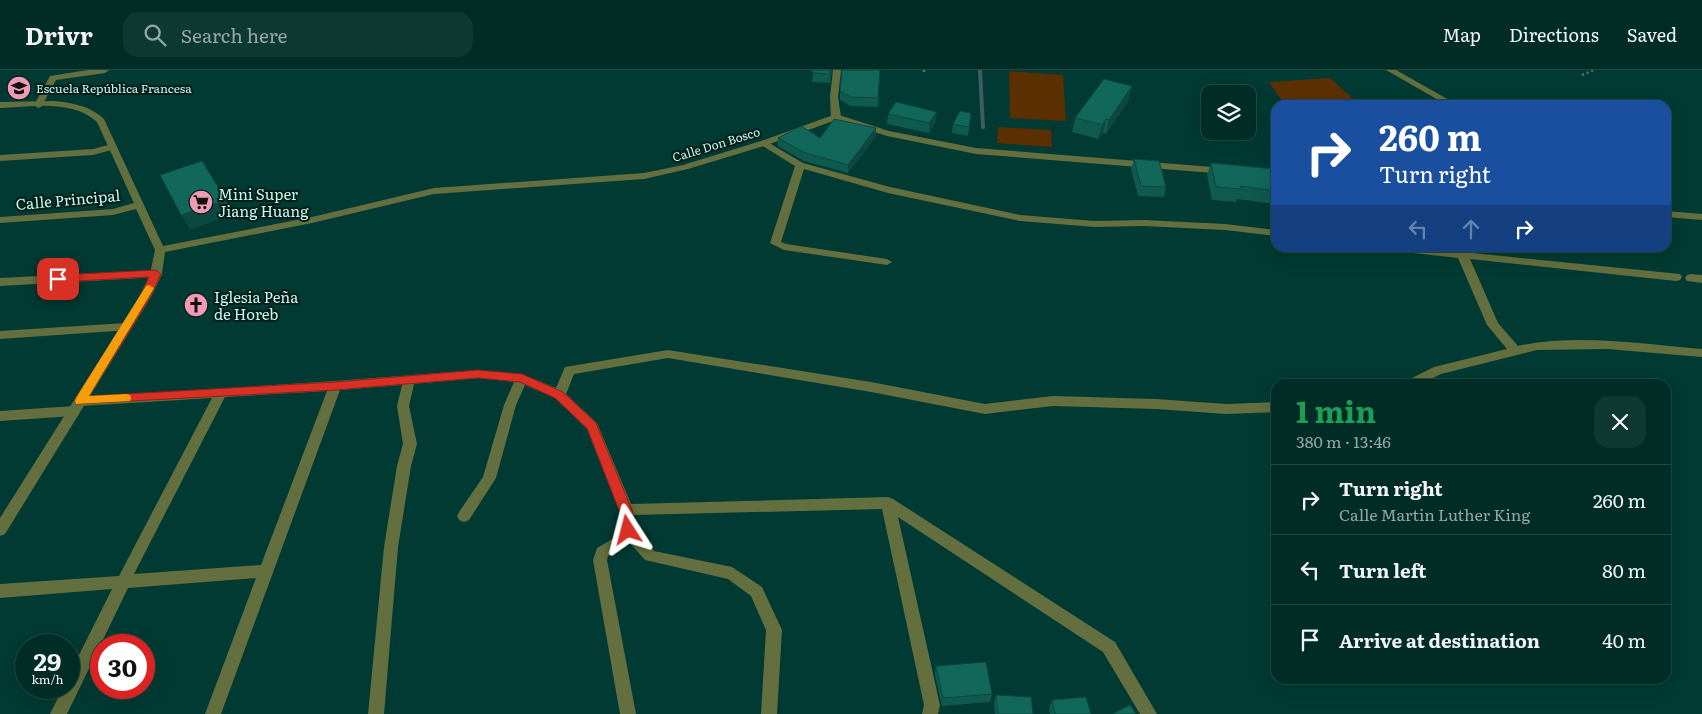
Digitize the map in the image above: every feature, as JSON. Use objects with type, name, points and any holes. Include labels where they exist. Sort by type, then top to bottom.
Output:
[{"type":"street","points":[[38,104],[53,78],[105,70]]},
{"type":"street","points":[[837,70],[834,97],[836,117],[887,133],[976,152],[1237,172]]},
{"type":"street","points":[[1390,70],[1445,100]]},
{"type":"street","points":[[0,105],[72,105],[95,114],[160,250],[156,274],[145,297],[0,530]]},
{"type":"street","name":"Calle Don Bosco","points":[[160,250],[312,220],[434,191],[644,176],[686,167],[764,143],[836,117]]},
{"type":"street","points":[[764,143],[800,165],[888,190],[1020,218],[1095,224],[1144,223],[1224,227],[1271,232]]},
{"type":"street","points":[[0,158],[93,152],[112,147]]},
{"type":"street","points":[[800,165],[775,243],[784,248],[887,262]]},
{"type":"street","name":"Calle Principal","points":[[0,220],[113,212],[139,205]]},
{"type":"street","points":[[1671,214],[1702,217]]},
{"type":"street","points":[[1429,252],[1676,277]]},
{"type":"street","points":[[1463,256],[1493,325],[1515,351]]},
{"type":"street","points":[[0,282],[156,274]]},
{"type":"street","points":[[0,335],[126,327]]},
{"type":"street","points":[[1420,379],[1438,370],[1537,346],[1607,345],[1702,353]]},
{"type":"street","points":[[559,395],[569,370],[668,354],[871,387],[985,409],[1053,401],[1156,404],[1226,409],[1271,407]]},
{"type":"street","points":[[0,416],[77,406],[221,392],[335,386],[478,374],[522,378],[559,395],[592,426],[626,510],[628,530],[650,556],[732,573],[756,592],[774,630],[769,714]]},
{"type":"street","points":[[464,516],[489,478],[510,405],[522,378]]},
{"type":"street","points":[[376,714],[391,547],[404,466],[410,444],[403,406],[410,380]]},
{"type":"street","points":[[213,714],[335,386]]},
{"type":"street","points":[[58,714],[124,580],[221,392]]},
{"type":"street","points":[[626,510],[888,503],[1109,647],[1149,714]]},
{"type":"street","points":[[888,503],[932,705],[930,714]]},
{"type":"street","points":[[628,714],[600,560],[602,552],[632,535]]},
{"type":"street","points":[[0,591],[124,580],[266,571]]},
{"type":"path","points":[[1582,75],[1594,70]]},
{"type":"shaded area","points":[[1009,71],[1063,75],[1066,121],[1010,118]]},
{"type":"shaded area","points":[[1330,78],[1355,100],[1282,100],[1269,82]]},
{"type":"shaded area","points":[[998,127],[1051,130],[1052,147],[997,143]]},
{"type":"building","points":[[813,70],[830,70],[830,74],[812,73]]},
{"type":"building","points":[[842,70],[880,70],[878,98],[851,97],[840,91]]},
{"type":"building","points":[[1104,79],[1132,86],[1109,120],[1106,119],[1102,125],[1075,118]]},
{"type":"building","points":[[896,102],[937,112],[929,123],[888,114]]},
{"type":"building","points":[[960,111],[971,113],[969,127],[953,124]]},
{"type":"building","points":[[834,119],[876,128],[848,165],[803,152],[778,138],[801,126],[820,138]]},
{"type":"building","points":[[1134,159],[1159,161],[1166,187],[1141,186]]},
{"type":"building","name":"Mini Super Jiang Huang","points":[[202,161],[226,200],[181,215],[160,175]]},
{"type":"building","points":[[1211,163],[1271,169],[1271,190],[1240,186],[1241,189],[1216,187]]},
{"type":"building","points":[[986,662],[992,694],[943,698],[936,666]]},
{"type":"building","points":[[996,695],[1031,697],[1033,714],[998,714]]},
{"type":"building","points":[[1086,697],[1091,714],[1055,714],[1052,700]]},
{"type":"building","points":[[1130,705],[1136,714],[1112,714]]},
{"type":"waterway","points":[[980,70],[983,127]]},
{"type":"slow traffic","points":[[126,398],[80,401],[149,288]]},
{"type":"place","name":"Escuela República Francesa","points":[[19,88]]},
{"type":"place","name":"Mini Super Jiang Huang","points":[[201,202]]},
{"type":"place","name":"Iglesia Peña de Horeb","points":[[196,305]]},
{"type":"route","points":[[58,279],[156,274],[145,297],[80,401],[335,386],[478,374],[522,378],[559,395],[592,426],[626,510],[628,530]]}]
